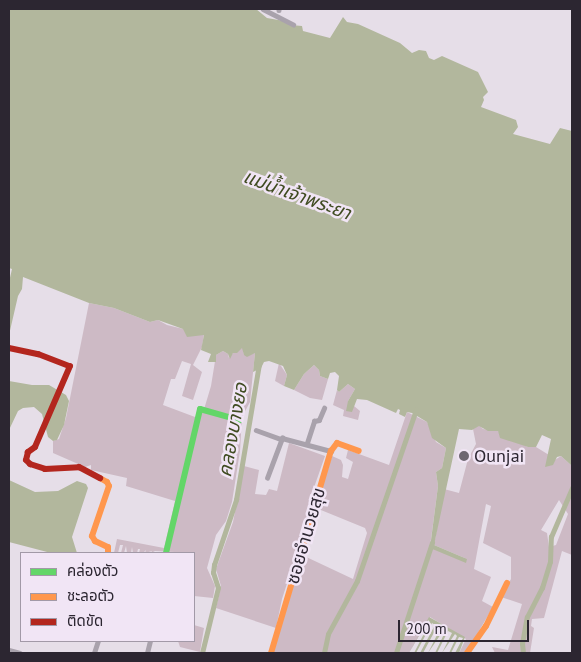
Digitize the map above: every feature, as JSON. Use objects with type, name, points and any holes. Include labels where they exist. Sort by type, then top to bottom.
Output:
[{"type":"street","points":[[263,9],[293,24]]},
{"type":"street","points":[[9,348],[68,365],[68,374],[42,427],[35,447],[27,454],[26,460],[30,464],[45,469],[80,467],[109,484],[92,536],[95,540],[108,547],[108,552]]},
{"type":"street","points":[[307,443],[314,421],[319,420],[324,408]]},
{"type":"street","points":[[166,552],[200,409],[239,420]]},
{"type":"street","points":[[256,430],[281,439],[285,437],[331,451],[337,443],[359,451]]},
{"type":"street","points":[[267,478],[281,439]]},
{"type":"street","name":"ซอยอำนวยสุข","points":[[271,653],[331,451]]},
{"type":"street","points":[[467,653],[486,626],[506,583]]},
{"type":"street","points":[[9,650],[20,653]]},
{"type":"shaded area","points":[[89,303],[114,308],[150,322],[158,320],[167,325],[204,334],[202,347],[193,365],[202,372],[193,400],[182,396],[191,364],[182,361],[175,379],[171,379],[163,405],[195,417],[202,413],[205,406],[211,386],[216,355],[223,351],[228,354],[229,358],[243,347],[244,355],[255,353],[250,402],[242,417],[240,451],[232,502],[226,521],[216,535],[207,568],[215,586],[213,598],[195,596],[195,552],[145,552],[146,550],[139,552],[140,549],[138,549],[137,552],[133,552],[132,547],[131,552],[127,552],[126,546],[124,552],[121,552],[123,545],[120,545],[118,552],[114,552],[117,539],[164,548],[175,501],[126,486],[127,478],[91,470],[91,465],[85,467],[53,453],[53,441],[59,439],[66,418]]},
{"type":"shaded area","points":[[279,363],[287,375],[284,386],[275,381]]},
{"type":"shaded area","points":[[314,365],[319,370],[320,376],[328,379],[322,400],[310,398],[294,390],[304,374]]},
{"type":"shaded area","points":[[348,384],[355,389],[348,401],[360,411],[358,420],[343,416],[344,410],[333,405],[337,390],[339,392]]},
{"type":"shaded area","points":[[407,412],[427,422],[436,442],[446,448],[442,468],[436,472],[438,486],[430,547],[467,559],[434,545],[444,489],[459,493],[468,459],[476,444],[473,429],[479,425],[483,429],[498,431],[500,434],[528,447],[536,447],[549,455],[546,466],[561,456],[572,466],[572,555],[562,551],[544,618],[532,619],[531,626],[534,628],[530,653],[495,653],[492,647],[508,650],[522,604],[501,597],[511,579],[511,557],[483,543],[491,506],[486,504],[474,569],[491,577],[482,601],[493,607],[466,653],[459,653],[466,639],[430,617],[409,653],[273,653],[302,555],[353,579],[367,533],[365,528],[316,508],[332,456],[341,460],[343,465],[342,477],[348,479],[353,462],[346,458],[348,450],[389,465]],"holes":[[[559,500],[568,514],[556,545],[549,547],[547,533],[541,530]]]},
{"type":"shaded area","points":[[289,443],[325,456],[310,499],[313,503],[282,599],[276,628],[216,608],[221,586],[216,569],[233,522],[244,466],[259,470],[255,494],[266,495],[269,489],[277,491]]},
{"type":"shaded area","points":[[195,625],[204,628],[200,652],[180,647],[178,642],[195,642]]},
{"type":"water","name":"แม่น้ำเจ้าพระยา","points":[[9,9],[256,9],[267,18],[302,26],[303,31],[330,38],[343,17],[347,22],[358,24],[400,43],[412,53],[419,50],[426,51],[429,58],[434,60],[442,56],[478,72],[488,92],[483,97],[484,100],[481,107],[516,120],[518,127],[513,134],[550,144],[560,128],[572,131],[572,466],[561,456],[557,457],[553,465],[545,467],[551,439],[542,435],[536,447],[528,447],[500,438],[498,431],[488,431],[479,426],[472,430],[459,429],[434,545],[467,559],[466,563],[430,548],[438,486],[436,472],[442,468],[446,448],[432,438],[427,422],[412,413],[407,412],[405,417],[399,414],[400,410],[398,409],[396,413],[367,400],[357,399],[352,412],[346,411],[348,401],[355,389],[348,384],[339,392],[337,390],[339,376],[335,372],[330,373],[328,379],[320,376],[319,370],[314,365],[304,374],[294,390],[284,386],[287,375],[283,366],[269,361],[264,362],[261,368],[253,372],[255,353],[247,357],[244,355],[242,348],[237,353],[233,353],[230,359],[228,354],[223,351],[216,355],[216,362],[208,362],[211,354],[201,350],[204,335],[187,337],[183,329],[158,320],[150,322],[114,308],[89,303],[23,277],[22,289],[18,296],[9,335],[9,282],[12,269],[9,268]]},
{"type":"water","points":[[9,381],[32,385],[49,385],[66,395],[69,401],[64,425],[57,440],[53,441],[48,437],[42,414],[34,407],[23,408],[18,411],[9,430]]},
{"type":"water","points":[[9,480],[35,492],[58,491],[77,481],[86,484],[88,488],[72,537],[77,552],[47,552],[9,542]]},
{"type":"water","points":[[429,617],[465,637],[459,653],[455,653],[463,638],[459,637],[451,653],[449,653],[457,636],[455,634],[442,653],[452,633],[448,631],[437,653],[435,653],[446,630],[445,628],[428,653],[441,627],[438,625],[423,653],[420,653],[435,625],[432,623],[416,653],[414,653],[430,622],[428,620],[409,653]]},
{"type":"waterway","name":"คลองบางยอ","points":[[202,653],[218,588],[213,573],[214,565],[236,500],[259,364]]},
{"type":"waterway","points":[[324,653],[328,634],[357,581],[416,410]]},
{"type":"waterway","points":[[523,653],[522,644],[527,617],[542,588],[550,562],[551,537],[572,488]]},
{"type":"waterway","points":[[396,653],[432,543]]},
{"type":"traffic: fast","points":[[166,552],[200,409],[239,420]]},
{"type":"traffic: slow","points":[[271,653],[331,451],[337,443],[359,451]]},
{"type":"traffic: slow","points":[[100,478],[107,482],[109,486],[92,536],[95,541],[108,547],[108,552]]},
{"type":"traffic: slow","points":[[467,653],[486,626],[507,583]]},
{"type":"traffic: jam","points":[[9,348],[38,354],[70,366],[35,447],[28,452],[26,460],[30,464],[45,469],[79,467],[100,478]]},
{"type":"place","name":"Ounjai","points":[[464,456]]}]
